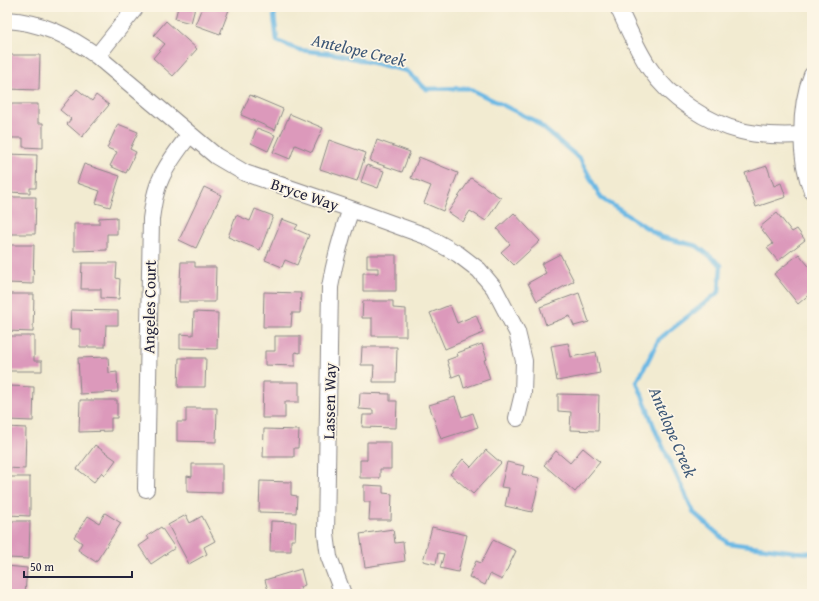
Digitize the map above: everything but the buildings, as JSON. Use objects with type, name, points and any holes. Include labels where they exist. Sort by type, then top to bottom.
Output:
[{"type":"street","points":[[97,56],[136,7]]},
{"type":"street","points":[[618,7],[650,70],[668,91],[690,109],[715,122],[741,131],[776,136],[802,136]]},
{"type":"street","name":"Bryce Way","points":[[7,20],[19,21],[47,28],[78,43],[97,56],[216,156],[245,173],[426,236],[458,254],[479,270],[494,288],[517,332],[524,362],[523,393],[517,418]]},
{"type":"street","points":[[812,75],[804,109],[802,136],[805,161],[812,191]]},
{"type":"street","name":"Angeles Court","points":[[146,490],[151,220],[155,196],[162,176],[175,153],[190,134]]},
{"type":"street","name":"Lassen Way","points":[[343,594],[329,557],[326,534],[330,287],[335,258],[351,209]]},
{"type":"waterway","name":"Antelope Creek","points":[[277,7],[274,16],[277,41],[299,50],[335,54],[407,71],[426,89],[468,88],[535,121],[580,159],[601,198],[661,237],[697,246],[721,265],[719,292],[659,339],[637,382],[656,432],[694,513],[728,543],[812,553]]}]
